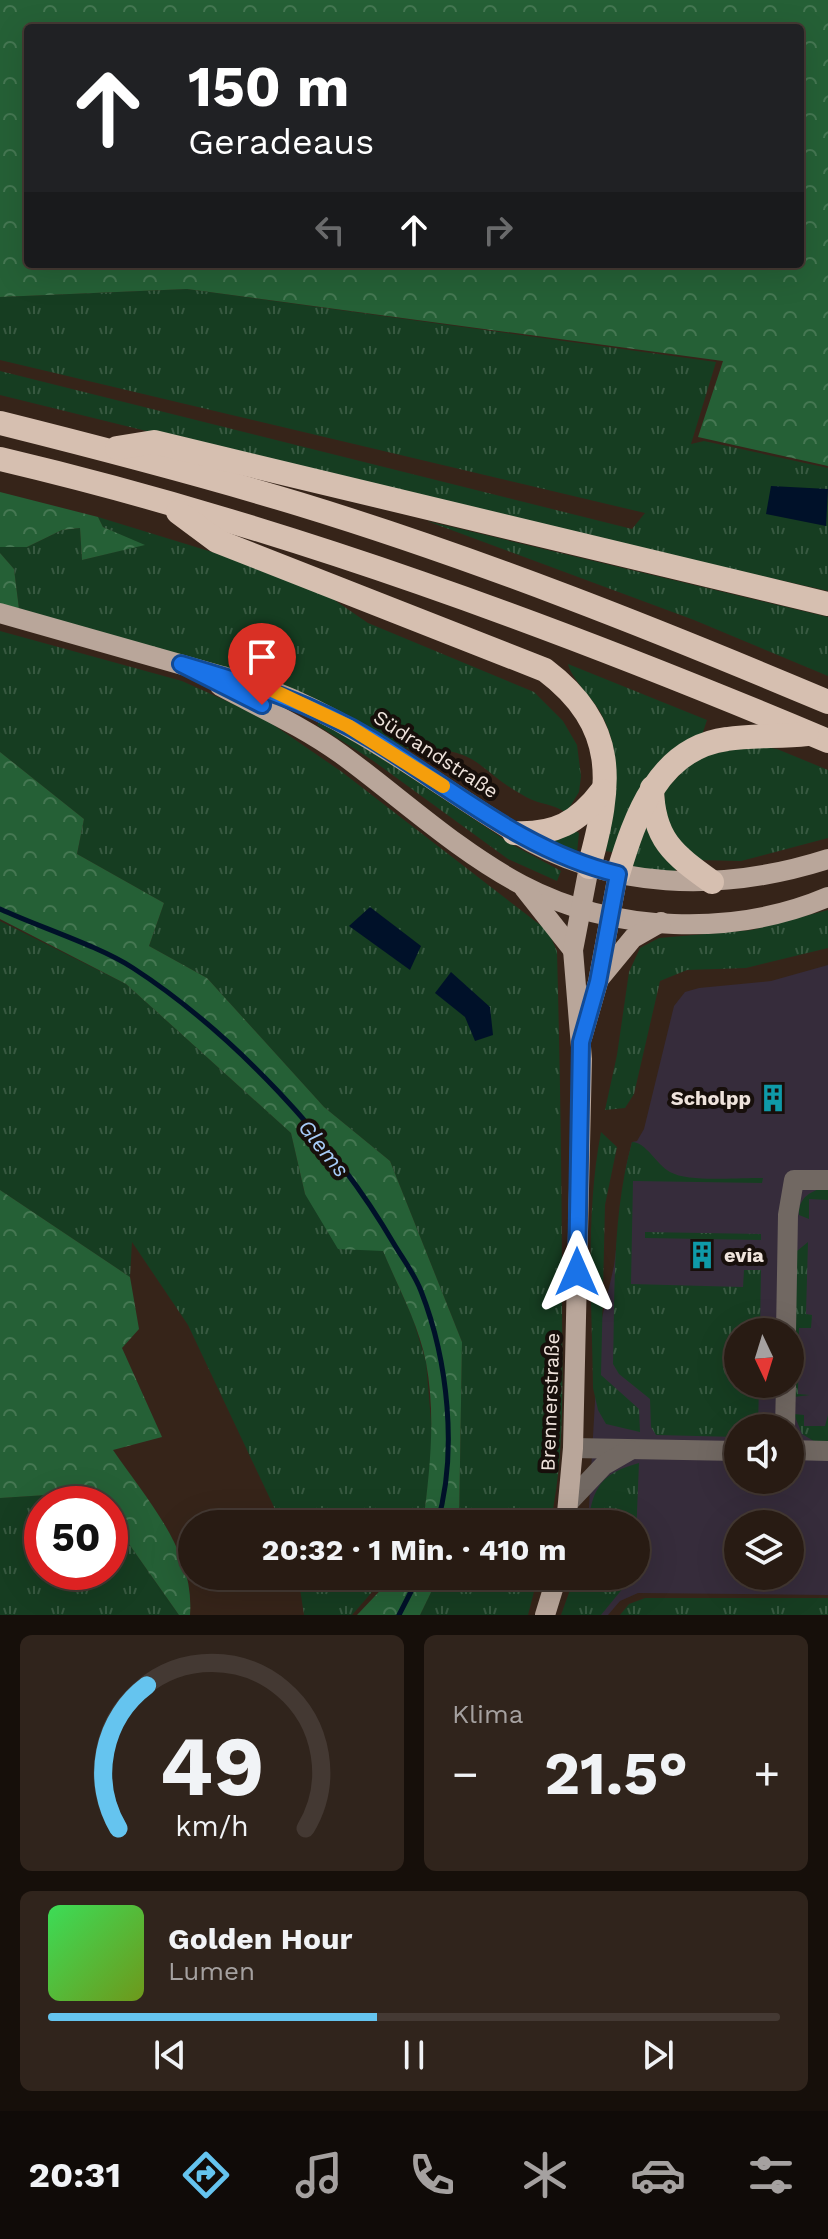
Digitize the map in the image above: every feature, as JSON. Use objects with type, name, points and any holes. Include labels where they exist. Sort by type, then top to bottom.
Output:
[{"type":"highway","points":[[0,423],[301,504],[605,611],[828,702]]},
{"type":"highway","points":[[107,450],[154,442],[828,604]]},
{"type":"highway","points":[[0,459],[163,501],[391,573],[583,643],[819,737]]},
{"type":"highway","points":[[163,501],[217,541],[545,670],[565,685],[588,711],[599,732],[603,751],[603,789],[589,867]]},
{"type":"highway","points":[[618,874],[637,813],[652,788],[680,758],[710,743],[819,737]]},
{"type":"highway","points":[[652,788],[658,832],[686,863],[712,882]]},
{"type":"highway","points":[[514,833],[537,834],[563,828],[590,807],[603,789]]},
{"type":"main road","name":"Südrandstraße","points":[[0,613],[308,704],[374,741],[514,833],[589,867],[618,874],[712,882],[752,878],[828,859]]},
{"type":"main road","name":"Südrandstraße","points":[[181,664],[301,727],[468,851],[522,884],[580,908],[661,922],[741,921],[777,915],[828,897]]},
{"type":"main road","name":"Brennerstraße","points":[[568,1510],[573,1448],[581,1042],[575,1006],[573,950],[589,867]]},
{"type":"main road","name":"Brennerstraße","points":[[581,1042],[598,982],[618,874]]},
{"type":"main road","points":[[522,884],[573,950]]},
{"type":"main road","points":[[598,982],[611,961],[633,938],[661,922]]},
{"type":"main road","points":[[545,1615],[553,1590]]},
{"type":"street","points":[[786,1318],[788,1215],[794,1180],[828,1180]]},
{"type":"street","points":[[573,1448],[724,1451]]},
{"type":"street","points":[[569,1502],[604,1465],[630,1450]]},
{"type":"street","points":[[804,1450],[828,1451]]},
{"type":"shaded area","points":[[828,965],[828,1595],[638,1593],[620,1601],[608,1615],[567,1615],[574,1590],[650,1590],[650,1510],[589,1510],[599,1331],[614,1266],[632,1142],[637,1141],[644,1129],[674,1006],[685,992],[771,981]]},
{"type":"green space","points":[[0,0],[828,0],[828,466],[698,437],[723,361],[187,289],[0,297]]},
{"type":"green space","points":[[187,289],[716,362],[691,444],[704,441],[828,468],[828,591],[407,495],[0,395],[0,371],[632,529],[645,513],[0,360],[0,297]]},
{"type":"green space","points":[[0,492],[98,517],[103,527],[145,545],[82,560],[80,528],[62,530],[27,547],[0,547]]},
{"type":"green space","points":[[98,517],[225,556],[327,595],[368,623],[534,692],[563,721],[577,745],[581,776],[579,792],[566,813],[526,797],[465,756],[435,750],[412,750],[19,609],[14,569],[0,553],[0,547],[27,547],[62,530],[80,528],[82,560],[143,545],[103,527]]},
{"type":"green space","points":[[427,521],[828,617],[828,676],[694,620]]},
{"type":"green space","points":[[0,553],[14,569],[19,609],[0,605]]},
{"type":"green space","points":[[0,631],[182,681],[262,717],[342,772],[548,931],[557,951],[561,1168],[562,1412],[559,1469],[553,1510],[459,1510],[462,1342],[390,1161],[324,1107],[207,978],[149,946],[164,903],[77,854],[84,819],[0,752]]},
{"type":"green space","points":[[568,664],[707,720],[701,738],[615,853],[606,851],[616,779],[613,745],[599,710]]},
{"type":"green space","points":[[320,721],[345,733],[511,844],[561,871],[557,881],[508,859],[372,760],[317,725]]},
{"type":"green space","points":[[750,745],[777,749],[828,770],[828,838],[741,861],[697,860],[666,831],[664,791],[696,758]]},
{"type":"green space","points":[[0,752],[84,819],[77,854],[164,903],[149,946],[207,978],[324,1107],[390,1161],[462,1342],[459,1510],[425,1510],[431,1443],[431,1402],[426,1362],[418,1333],[383,1251],[338,1249],[305,1194],[291,1133],[126,984],[0,919]]},
{"type":"green space","points":[[646,814],[677,867],[675,872],[627,867]]},
{"type":"green space","points":[[574,830],[579,833],[577,852],[555,845],[556,839]]},
{"type":"green space","points":[[828,910],[828,948],[746,968],[687,970],[660,981],[634,1094],[625,1108],[605,1110],[629,972],[640,948],[659,938],[752,930]]},
{"type":"green space","points":[[0,921],[126,984],[291,1133],[305,1194],[383,1251],[413,1319],[426,1362],[433,1445],[425,1510],[275,1510],[188,1325],[132,1242],[130,1277],[0,1190]]},
{"type":"green space","points":[[601,1132],[617,1147],[605,1205],[601,1375],[639,1409],[640,1432],[606,1424],[598,1410],[593,1388],[591,1227]]},
{"type":"green space","points":[[632,1142],[642,1146],[670,1172],[679,1175],[763,1178],[762,1183],[633,1181],[631,1284],[743,1287],[744,1270],[761,1270],[760,1318],[724,1318],[724,1398],[759,1398],[758,1414],[724,1414],[724,1437],[656,1435],[651,1427],[650,1399],[619,1374],[613,1364],[618,1225]]},
{"type":"green space","points":[[828,1187],[828,1200],[809,1199],[809,1219],[799,1215],[801,1203],[807,1195]]},
{"type":"green space","points":[[0,1190],[130,1277],[139,1329],[122,1348],[162,1437],[113,1450],[154,1507],[177,1548],[178,1590],[190,1590],[190,1615],[179,1615],[128,1543],[128,1486],[24,1486],[24,1496],[0,1498]]},
{"type":"green space","points":[[645,1232],[761,1234],[761,1240],[645,1238]]},
{"type":"green space","points":[[808,1242],[806,1314],[812,1315],[811,1328],[804,1328],[804,1318],[796,1318],[797,1251]]},
{"type":"green space","points":[[828,1415],[828,1443],[817,1443],[804,1435],[804,1426],[825,1426]]},
{"type":"green space","points":[[639,1463],[637,1510],[591,1510],[602,1483],[626,1467]]},
{"type":"green space","points":[[24,1496],[24,1590],[128,1590],[128,1543],[179,1615],[0,1615],[0,1498]]},
{"type":"green space","points":[[300,1590],[374,1590],[352,1615],[304,1615]]},
{"type":"green space","points":[[381,1590],[432,1590],[420,1615],[357,1615]]},
{"type":"green space","points":[[432,1590],[534,1590],[528,1615],[420,1615]]},
{"type":"green space","points":[[570,1590],[622,1590],[601,1615],[561,1615]]},
{"type":"green space","points":[[645,1598],[828,1598],[828,1615],[620,1615],[629,1604]]},
{"type":"water","points":[[771,486],[828,489],[826,526],[766,514]]},
{"type":"water","points":[[370,907],[421,946],[410,970],[349,926]]},
{"type":"water","points":[[451,972],[490,1007],[493,1035],[475,1041],[465,1017],[435,993]]},
{"type":"waterway","name":"Glems","points":[[0,909],[119,960],[208,1024],[278,1092],[370,1205],[418,1285],[438,1347],[448,1437],[440,1510]]},
{"type":"waterway","name":"Glems","points":[[399,1615],[412,1590]]},
{"type":"slow traffic","points":[[272,690],[308,704],[348,726],[443,786]]},
{"type":"place","name":"Scholpp","points":[[773,1098]]},
{"type":"place","name":"evia","points":[[702,1255]]},
{"type":"route","points":[[262,705],[229,691],[181,664],[308,704],[374,741],[514,833],[550,852],[618,874],[598,982],[581,1042],[577,1272]]}]
